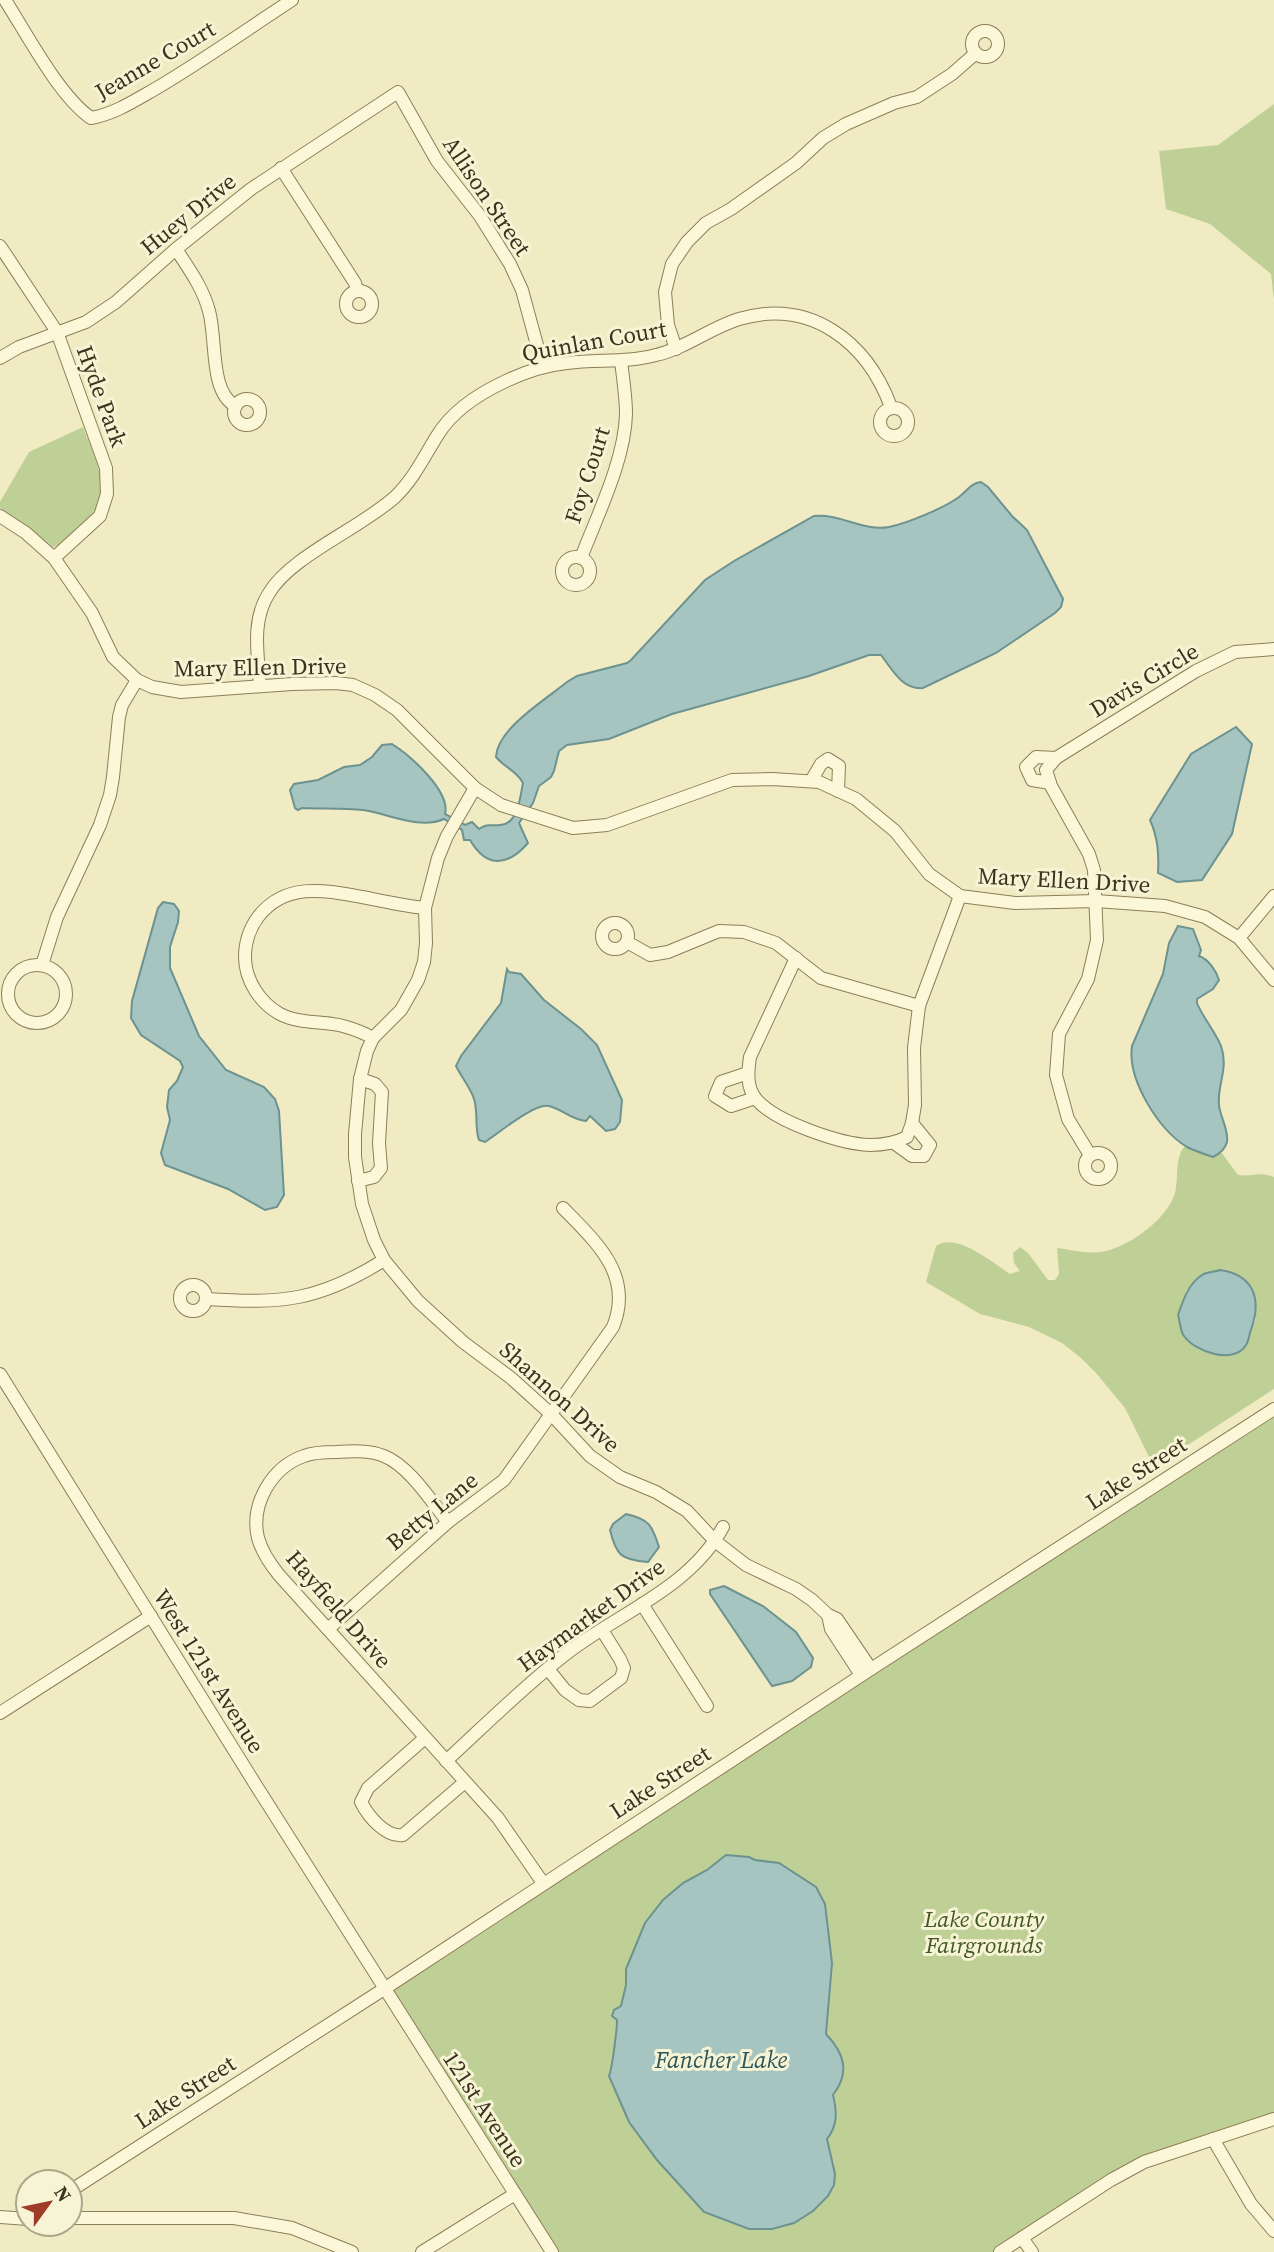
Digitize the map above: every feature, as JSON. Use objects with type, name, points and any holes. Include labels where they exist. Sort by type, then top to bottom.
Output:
[{"type":"street","name":"Jeanne Court","points":[[2,0],[57,82],[78,110],[90,118],[126,106],[176,77],[292,0]]},
{"type":"street","points":[[676,349],[668,325],[665,292],[672,264],[687,242],[706,222],[731,209],[796,163],[823,138],[846,124],[894,103],[917,97],[952,74],[976,53]]},
{"type":"street","name":"Huey Drive","points":[[0,358],[19,347],[86,322],[116,302],[241,196],[398,92]]},
{"type":"street","name":"Allison Street","points":[[398,92],[437,161],[480,216],[510,264],[522,290],[542,367]]},
{"type":"street","points":[[281,167],[357,290]]},
{"type":"street","name":"Hyde Park","points":[[0,246],[57,332],[106,468],[107,494],[100,516],[54,558]]},
{"type":"street","points":[[176,249],[205,298],[213,324],[220,390],[225,398],[236,406]]},
{"type":"street","name":"Quinlan Court","points":[[260,686],[257,626],[263,603],[274,586],[291,569],[394,497],[416,472],[438,434],[463,407],[504,382],[542,367],[658,355],[740,319],[774,315],[794,316],[822,325],[855,347],[876,373],[891,407]]},
{"type":"street","name":"Foy Court","points":[[581,558],[624,438],[626,414],[621,360]]},
{"type":"street","name":"Mary Ellen Drive","points":[[0,516],[26,533],[54,558],[92,613],[113,657],[136,680],[159,689],[181,692],[260,686],[336,683],[353,685],[375,695],[397,710],[475,788],[501,805],[573,828],[607,825],[732,780],[819,782],[856,799],[895,831],[929,874],[960,896],[1015,903],[1096,901],[1165,906],[1205,917],[1238,938],[1274,980]]},
{"type":"street","name":"Davis Circle","points":[[1048,776],[1056,758],[1196,671],[1235,652],[1274,649]]},
{"type":"street","points":[[42,965],[57,917],[100,825],[111,786],[119,717],[122,705],[136,680]]},
{"type":"street","points":[[1056,758],[1036,757],[1026,767],[1032,780],[1048,776],[1089,854],[1094,870],[1097,940],[1088,979],[1059,1034],[1056,1075],[1068,1119],[1090,1155]]},
{"type":"street","points":[[811,781],[821,764],[828,759],[839,766],[838,791]]},
{"type":"street","name":"Shannon Drive","points":[[475,788],[447,836],[438,858],[425,908],[426,943],[418,980],[401,1010],[373,1038],[360,1079],[355,1134],[358,1181],[367,1222],[384,1260],[418,1301],[463,1342],[511,1378],[552,1415],[590,1456],[620,1477],[656,1492],[687,1511],[715,1541],[746,1565],[796,1589],[828,1615],[831,1629],[866,1672]]},
{"type":"street","points":[[373,1038],[344,1026],[293,1018],[268,1005],[259,995],[246,969],[245,956],[255,920],[271,903],[296,891],[322,891],[425,908]]},
{"type":"street","points":[[796,958],[750,1057],[748,1073],[755,1098],[792,1124],[853,1143],[873,1145],[900,1140],[912,1122],[915,1105],[914,1048],[919,1006],[960,896]]},
{"type":"street","points":[[1238,938],[1274,897]]},
{"type":"street","points":[[627,942],[650,955],[668,953],[719,931],[744,932],[776,943],[821,978],[919,1006]]},
{"type":"street","points":[[32,964],[42,965],[59,974],[66,992],[61,1011],[54,1018],[36,1023],[18,1016],[8,1000],[8,990],[16,973],[32,964]]},
{"type":"street","points":[[748,1073],[721,1082],[715,1096],[731,1106],[755,1098]]},
{"type":"street","points":[[358,1181],[374,1177],[381,1168],[379,1143],[382,1092],[375,1084],[360,1079]]},
{"type":"street","points":[[900,1140],[912,1156],[924,1156],[930,1146],[912,1122]]},
{"type":"street","name":"Betty Lane","points":[[328,1629],[448,1522],[504,1480],[613,1327],[620,1311],[621,1292],[609,1261],[596,1242],[563,1208]]},
{"type":"street","points":[[207,1299],[274,1302],[316,1294],[356,1278],[384,1260]]},
{"type":"street","name":"West 121st Avenue","points":[[0,1374],[384,1989]]},
{"type":"street","name":"Lake Street","points":[[84,2182],[1274,1409]]},
{"type":"street","name":"Hayfield Drive","points":[[448,1522],[405,1471],[385,1456],[359,1451],[307,1454],[280,1469],[260,1502],[257,1517],[258,1537],[265,1557],[279,1576],[508,1831],[543,1884]]},
{"type":"street","name":"Haymarket Drive","points":[[446,1760],[563,1656],[689,1571],[715,1541],[723,1527]]},
{"type":"street","points":[[642,1604],[707,1706]]},
{"type":"street","points":[[0,1713],[151,1616]]},
{"type":"street","points":[[548,1669],[565,1690],[579,1700],[590,1700],[621,1678],[624,1668],[621,1659],[602,1630]]},
{"type":"street","points":[[425,1738],[368,1788],[361,1802],[364,1808],[387,1833],[403,1835],[465,1782]]},
{"type":"street","name":"121st Avenue","points":[[384,1989],[552,2252]]},
{"type":"street","points":[[1000,2252],[1111,2180],[1144,2162],[1274,2119]]},
{"type":"street","points":[[1213,2139],[1251,2204],[1274,2231]]},
{"type":"street","points":[[422,2252],[515,2194]]},
{"type":"street","points":[[84,2218],[234,2218],[292,2228],[352,2252]]},
{"type":"street","points":[[1022,2238],[1032,2252]]},
{"type":"green space","points":[[1274,104],[1274,300],[1271,274],[1210,224],[1166,209],[1159,151],[1218,145]]},
{"type":"green space","points":[[83,427],[99,471],[101,494],[91,515],[59,545],[53,547],[0,508],[0,502],[29,452]]},
{"type":"green space","points":[[1185,1146],[1213,1157],[1221,1152],[1238,1175],[1263,1174],[1274,1177],[1274,1389],[1154,1467],[1125,1408],[1081,1358],[1062,1343],[1029,1327],[980,1314],[926,1282],[936,1246],[944,1243],[954,1243],[974,1250],[1010,1274],[1020,1271],[1014,1263],[1013,1253],[1020,1247],[1028,1253],[1048,1280],[1055,1280],[1059,1274],[1057,1248],[1087,1252],[1106,1251],[1137,1237],[1156,1221],[1171,1203],[1175,1193],[1178,1162]],"holes":[[[1202,1275],[1256,1319],[1246,1346],[1181,1306],[1185,1302],[1186,1291]]]},
{"type":"green space","name":"Lake County Fairgrounds","points":[[1274,1408],[1274,2119],[1148,2163],[1001,2252],[550,2252],[384,1989]]},
{"type":"water","points":[[981,482],[1027,530],[1063,599],[1061,607],[996,653],[923,688],[909,686],[903,682],[881,655],[869,655],[809,676],[672,714],[609,739],[567,745],[559,751],[551,777],[539,786],[533,803],[519,823],[528,843],[505,860],[491,860],[483,856],[470,840],[464,840],[462,830],[444,819],[425,823],[363,810],[295,808],[290,790],[294,784],[318,780],[344,767],[360,765],[372,757],[382,745],[392,744],[419,766],[436,785],[442,795],[445,814],[465,825],[472,822],[479,829],[487,825],[506,823],[518,808],[523,783],[518,775],[496,757],[504,736],[524,716],[577,676],[631,660],[705,580],[814,516],[833,517],[870,527],[889,527],[935,510]]},
{"type":"water","points":[[1236,727],[1252,744],[1232,834],[1202,880],[1177,882],[1158,873],[1157,846],[1150,820],[1191,754]]},
{"type":"water","points":[[163,902],[174,904],[179,911],[170,947],[170,968],[199,1036],[226,1070],[264,1087],[275,1099],[279,1111],[284,1195],[277,1207],[265,1210],[228,1189],[165,1165],[161,1153],[170,1120],[167,1107],[169,1090],[177,1081],[183,1067],[180,1061],[141,1035],[131,1018],[132,1001],[158,908]]},
{"type":"water","points":[[1178,926],[1193,929],[1201,950],[1199,956],[1211,965],[1219,980],[1213,989],[1197,999],[1221,1046],[1224,1062],[1219,1105],[1227,1142],[1222,1151],[1213,1157],[1187,1147],[1156,1117],[1140,1088],[1132,1059],[1132,1046],[1163,974],[1169,943]]},
{"type":"water","points":[[507,969],[509,972],[521,974],[544,1000],[597,1045],[622,1100],[620,1122],[615,1129],[606,1131],[590,1116],[586,1121],[581,1120],[554,1107],[543,1106],[526,1114],[485,1142],[479,1140],[475,1101],[456,1066],[501,1003]]},
{"type":"water","points":[[1220,1270],[1241,1277],[1248,1283],[1256,1308],[1246,1345],[1240,1351],[1224,1355],[1205,1351],[1189,1342],[1183,1334],[1178,1315],[1193,1283],[1204,1274]]},
{"type":"water","points":[[626,1514],[645,1521],[654,1533],[659,1547],[648,1562],[626,1558],[615,1545],[610,1530],[613,1524]]},
{"type":"water","points":[[724,1586],[763,1606],[796,1632],[813,1658],[811,1667],[792,1681],[772,1686],[710,1594],[710,1590]]},
{"type":"water","name":"Fancher Lake","points":[[726,1855],[779,1863],[816,1887],[825,1904],[832,1963],[826,2034],[838,2049],[843,2064],[842,2079],[833,2095],[836,2118],[827,2139],[835,2174],[834,2185],[828,2196],[813,2211],[794,2223],[772,2229],[749,2229],[704,2212],[657,2160],[629,2122],[609,2076],[617,2025],[617,2020],[612,2016],[614,2010],[621,2006],[626,1985],[626,1969],[645,1923],[663,1900],[683,1883],[707,1870]]}]
